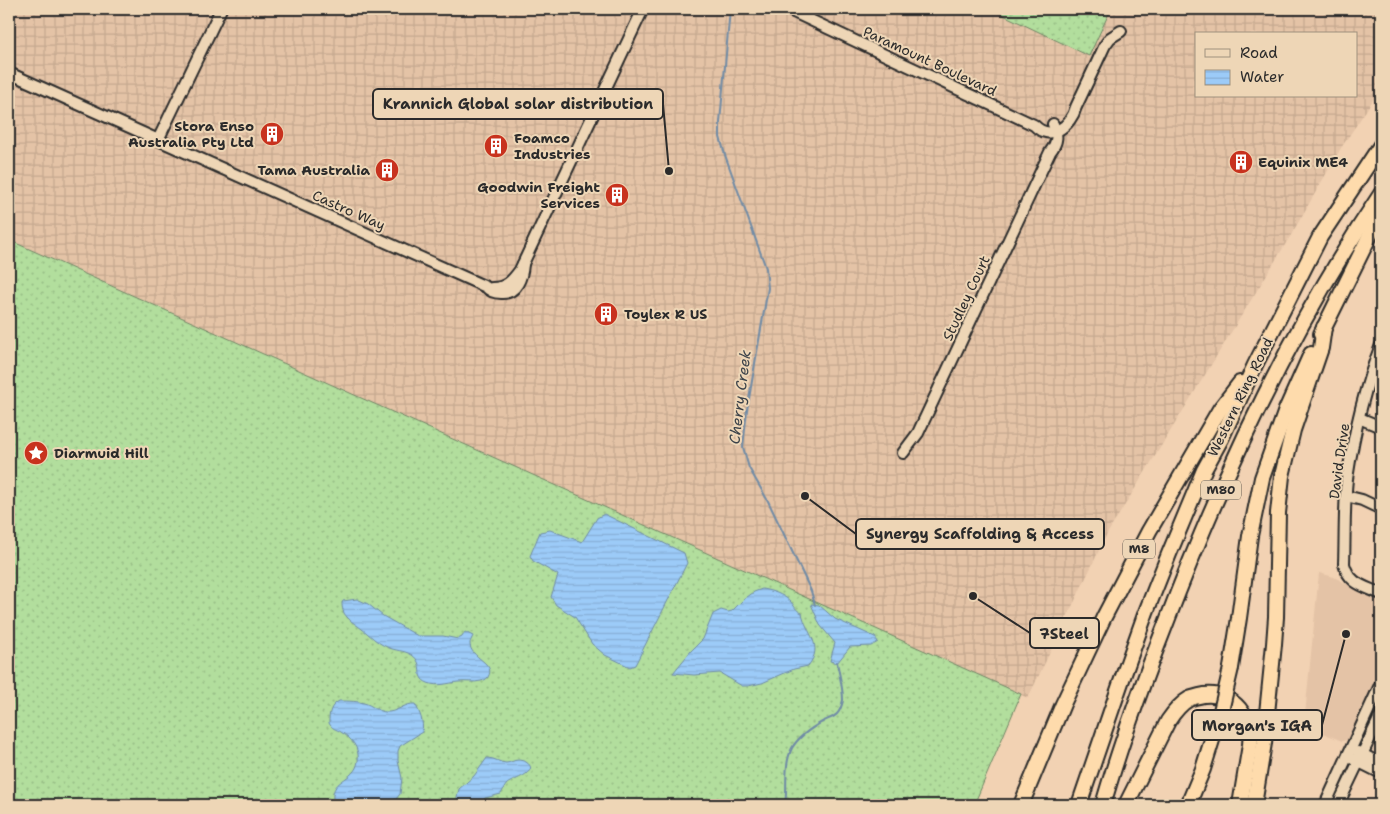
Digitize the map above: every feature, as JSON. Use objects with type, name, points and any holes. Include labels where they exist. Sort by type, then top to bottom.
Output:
[{"type":"highway","name":"Western Ring Road","points":[[1079,805],[1146,612],[1204,470],[1320,238],[1381,144]]},
{"type":"highway","name":"Western Ring Road","points":[[1103,805],[1157,646],[1219,495],[1259,409],[1312,307],[1338,261],[1381,194]]},
{"type":"highway","points":[[1188,805],[1203,769],[1221,711],[1231,668],[1250,536],[1262,478],[1286,410],[1324,327],[1381,213]]},
{"type":"highway","points":[[1255,803],[1264,743],[1274,644],[1278,513],[1282,476],[1293,430],[1321,348],[1324,327]]},
{"type":"highway","name":"M8","points":[[1021,805],[1063,704],[1104,617],[1149,531],[1220,409],[1255,365]]},
{"type":"highway","points":[[1126,805],[1165,726],[1174,712],[1181,704],[1192,698],[1207,695],[1225,699],[1237,706],[1245,716],[1250,728],[1250,745],[1240,805]]},
{"type":"street","points":[[158,140],[221,9]]},
{"type":"street","name":"Castro Way","points":[[9,73],[486,287],[500,288],[509,283],[520,270],[644,9]]},
{"type":"street","name":"Paramount Boulevard","points":[[787,9],[1034,125],[1053,130]]},
{"type":"street","points":[[1053,130],[1070,121],[1074,116],[1076,107],[1105,45],[1110,38],[1120,31]]},
{"type":"street","name":"Studley Court","points":[[903,453],[918,433],[1050,152],[1048,142],[1053,130]]},
{"type":"street","name":"David Drive","points":[[1381,345],[1372,368],[1359,418],[1347,480],[1344,564],[1346,573],[1350,578],[1381,594]]},
{"type":"street","points":[[1359,418],[1381,427]]},
{"type":"street","points":[[1346,496],[1362,500],[1381,509]]},
{"type":"street","points":[[1325,805],[1381,683]]},
{"type":"street","points":[[1338,805],[1381,715]]},
{"type":"street","points":[[1349,752],[1381,764]]},
{"type":"street","points":[[1361,758],[1381,773]]},
{"type":"shaded area","points":[[9,9],[1381,9],[1381,88],[1341,148],[1291,235],[1107,534],[1028,698],[9,240]]},
{"type":"shaded area","points":[[1319,573],[1334,577],[1381,602],[1381,668],[1348,740],[1342,741],[1304,725]]},
{"type":"green space","points":[[991,9],[1111,9],[1089,56]]},
{"type":"green space","points":[[9,240],[1021,694],[974,805],[9,805]]},
{"type":"water","points":[[604,514],[684,553],[687,563],[635,665],[630,667],[605,655],[592,644],[575,617],[556,605],[551,597],[558,575],[533,561],[530,556],[540,532],[550,530],[582,542],[597,518]]},
{"type":"water","points":[[762,589],[784,596],[802,613],[815,646],[813,659],[808,666],[794,669],[762,683],[748,686],[742,686],[720,673],[694,675],[673,673],[703,639],[713,614],[721,610],[732,611],[743,600]]},
{"type":"water","points":[[357,599],[418,636],[443,636],[458,639],[465,632],[473,636],[470,643],[471,648],[489,668],[488,677],[478,682],[439,685],[428,683],[421,678],[418,663],[412,655],[380,643],[352,622],[346,615],[343,609],[343,601]]},
{"type":"water","points":[[811,604],[819,605],[835,619],[875,637],[878,642],[871,646],[850,647],[837,663],[830,661],[835,643],[820,625]]},
{"type":"water","points":[[339,701],[364,703],[386,712],[415,704],[422,721],[422,732],[400,746],[398,761],[402,778],[400,794],[396,799],[385,805],[334,805],[334,789],[352,773],[358,761],[358,752],[351,740],[345,734],[333,728],[329,723],[331,710]]},
{"type":"water","points":[[487,758],[506,763],[516,760],[526,762],[530,769],[524,775],[507,784],[501,794],[485,798],[481,805],[458,805],[459,789],[474,776]]},
{"type":"waterway","name":"Cherry Creek","points":[[730,9],[720,137],[766,268],[768,288],[747,410],[743,447],[749,468],[768,501],[811,591],[815,605]]},
{"type":"waterway","name":"Cherry Creek","points":[[785,805],[787,769],[792,748],[806,733],[835,715],[841,707],[843,695],[837,662]]},
{"type":"place","name":"Stora Enso Australia Pty Ltd","points":[[272,134]]},
{"type":"place","name":"Foamco Industries","points":[[496,146]]},
{"type":"place","name":"Equinix ME4","points":[[1241,162]]},
{"type":"place","name":"Tama Australia","points":[[387,170]]},
{"type":"place","name":"Krannich Global solar distribution","points":[[669,171]]},
{"type":"place","name":"Goodwin Freight Services","points":[[617,195]]},
{"type":"place","name":"Toylex R US","points":[[606,314]]},
{"type":"place","name":"Diarmuid Hill","points":[[36,453]]},
{"type":"place","name":"Synergy Scaffolding & Access","points":[[805,496]]},
{"type":"place","name":"7Steel","points":[[973,596]]},
{"type":"place","name":"Morgan's IGA","points":[[1346,634]]}]
